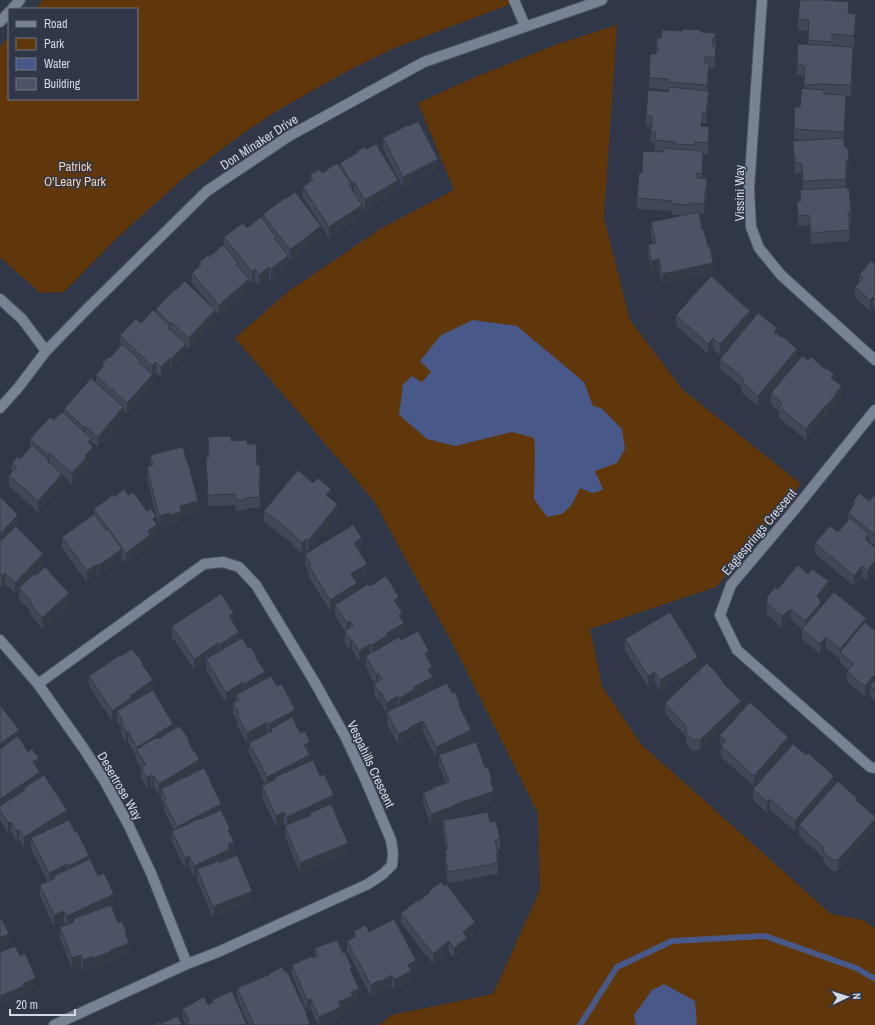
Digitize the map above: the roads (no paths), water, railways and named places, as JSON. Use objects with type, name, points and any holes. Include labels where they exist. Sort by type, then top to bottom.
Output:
[{"type":"street","points":[[13,8],[20,0]]},
{"type":"street","points":[[514,0],[525,26]]},
{"type":"street","name":"Don Minaker Drive","points":[[0,408],[18,388],[46,351],[158,239],[214,186],[289,136],[424,62],[602,0]]},
{"type":"street","name":"Vissini Way","points":[[762,0],[749,189],[751,227],[759,248],[781,275],[875,360]]},
{"type":"street","points":[[0,22],[8,13]]},
{"type":"street","points":[[0,299],[22,318],[46,351]]},
{"type":"street","name":"Eaglesprings Crescent","points":[[875,410],[732,585],[720,614],[737,650],[870,767],[875,768]]},
{"type":"street","name":"Vespahills Crescent","points":[[38,684],[204,564],[223,562],[239,567],[256,585],[314,681],[346,738],[391,840],[393,853],[392,865],[383,874],[368,884],[54,1025]]},
{"type":"street","name":"Desertrose Way","points":[[0,640],[38,684],[104,780],[128,824],[151,873],[187,964]]},
{"type":"water","points":[[473,320],[517,326],[584,382],[593,406],[601,408],[622,429],[625,449],[617,463],[595,471],[603,489],[594,493],[580,488],[571,506],[562,514],[547,517],[534,499],[534,438],[512,432],[455,446],[427,439],[399,415],[403,384],[412,376],[422,382],[431,372],[420,361],[441,335]]},
{"type":"water","points":[[664,984],[695,1001],[697,1025],[636,1025],[634,1015],[652,990]]},
{"type":"waterway","points":[[580,1025],[617,967],[672,941],[765,936],[856,968],[875,979]]},
{"type":"park label","name":"Patrick O'Leary Park","points":[[75,174]]}]
